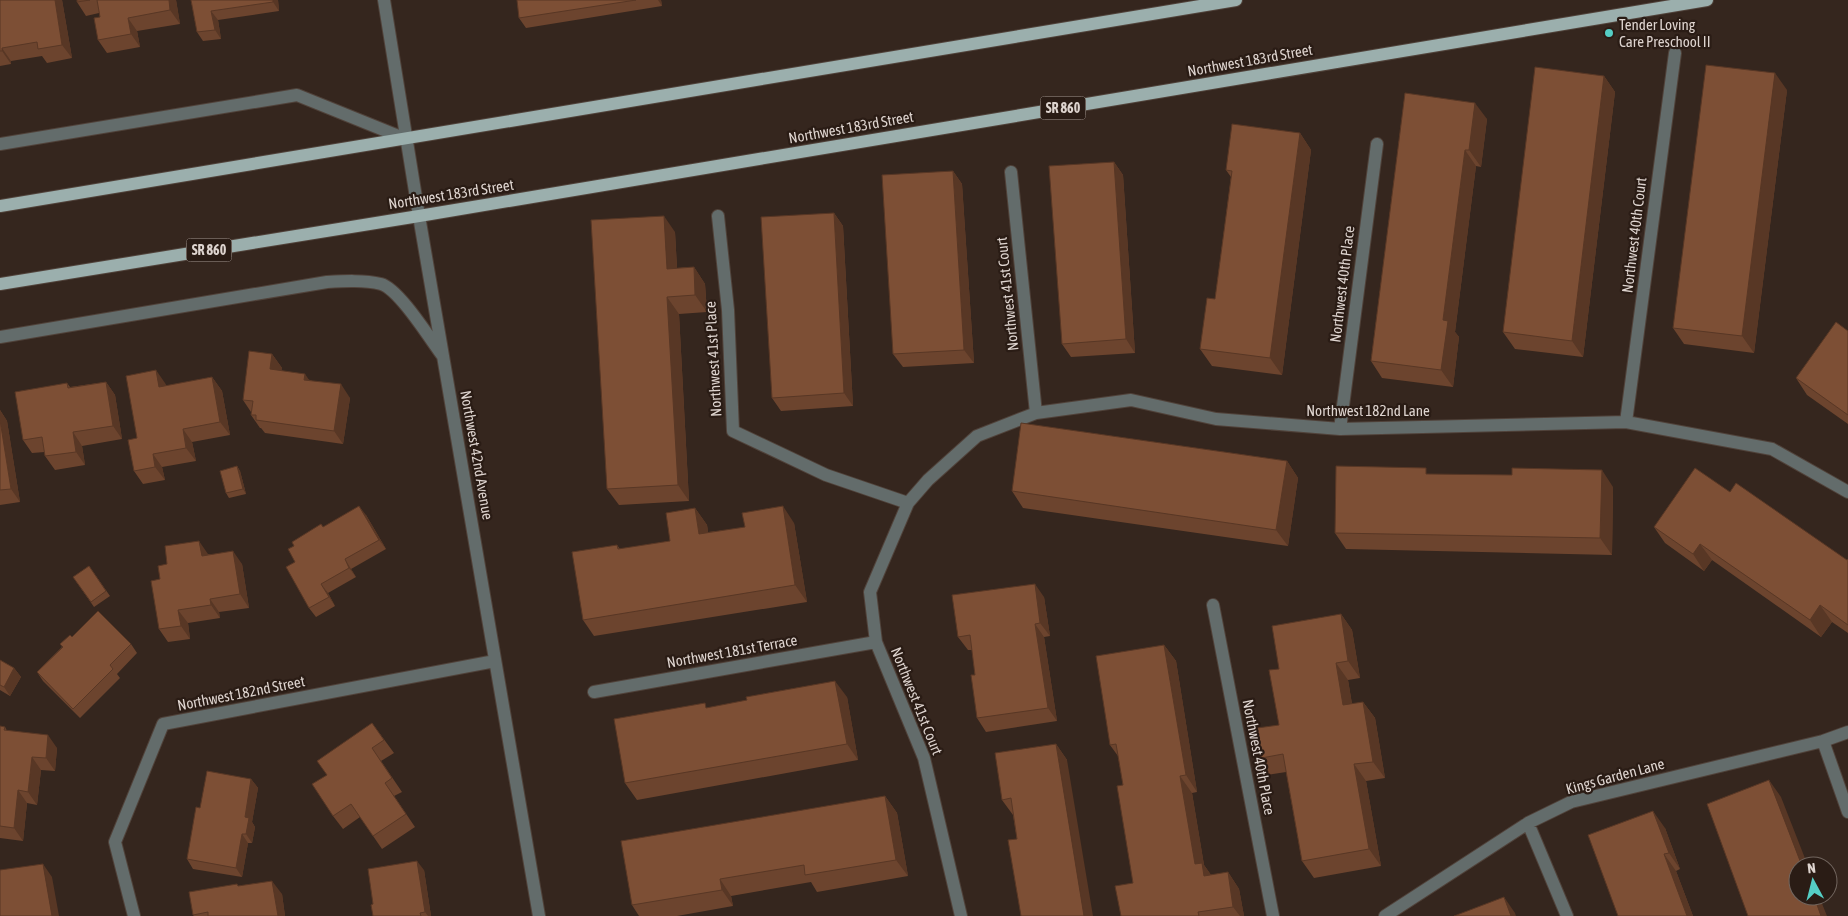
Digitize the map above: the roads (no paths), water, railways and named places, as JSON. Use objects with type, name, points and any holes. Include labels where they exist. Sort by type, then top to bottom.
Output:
[{"type":"main road","points":[[0,206],[1236,0]]},
{"type":"main road","name":"Northwest 183rd Street","points":[[0,284],[419,216],[1706,0]]},
{"type":"street","name":"Northwest 42nd Avenue","points":[[384,0],[419,216],[539,916]]},
{"type":"street","name":"Northwest 40th Court","points":[[1626,422],[1675,54]]},
{"type":"street","points":[[0,144],[297,95],[406,139]]},
{"type":"street","name":"Northwest 40th Place","points":[[1340,429],[1377,144]]},
{"type":"street","name":"Northwest 41st Court","points":[[1011,172],[1036,413]]},
{"type":"street","name":"Northwest 41st Place","points":[[718,216],[728,310],[733,431],[826,475],[908,503]]},
{"type":"street","points":[[0,337],[327,282],[359,281],[384,285],[400,298],[443,357]]},
{"type":"street","name":"Northwest 182nd Lane","points":[[908,503],[928,480],[977,436],[1036,413],[1131,400],[1216,418],[1340,429],[1626,422],[1772,449],[1848,492]]},
{"type":"street","name":"Northwest 41st Court","points":[[908,503],[870,592],[876,642],[924,758],[961,916]]},
{"type":"street","name":"Northwest 40th Place","points":[[1213,605],[1273,916]]},
{"type":"street","name":"Northwest 181st Terrace","points":[[594,692],[876,642]]},
{"type":"street","name":"Northwest 182nd Street","points":[[134,916],[115,842],[163,724],[495,661]]},
{"type":"street","name":"Kings Garden Lane","points":[[1385,916],[1528,823],[1571,802],[1823,741],[1848,732]]},
{"type":"street","points":[[1823,741],[1848,812]]},
{"type":"street","points":[[1528,823],[1567,916]]},
{"type":"place","name":"Tender Loving Care Preschool II","points":[[1609,33]]}]
